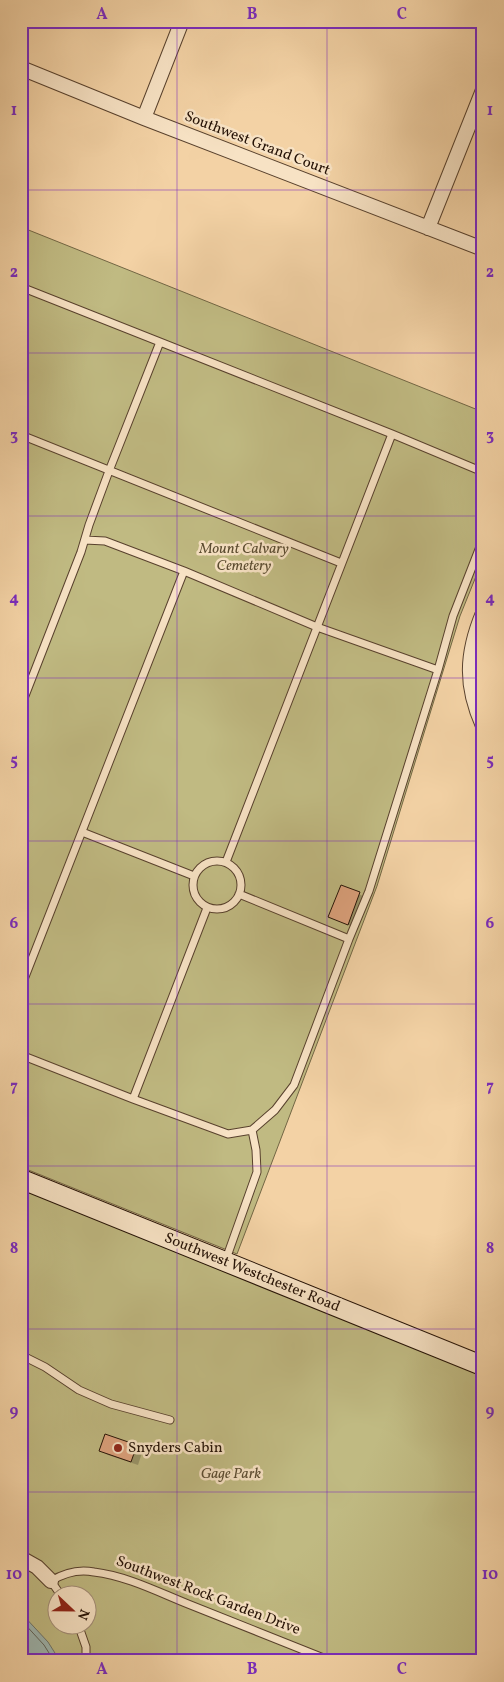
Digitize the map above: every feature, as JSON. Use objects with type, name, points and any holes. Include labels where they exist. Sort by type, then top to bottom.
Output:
[{"type":"street","points":[[144,118],[182,21]]},
{"type":"street","name":"Southwest Grand Court","points":[[21,68],[144,118],[483,249]]},
{"type":"street","points":[[428,228],[483,90]]},
{"type":"street","points":[[483,613],[472,648],[469,667],[474,707],[483,726]]},
{"type":"street","name":"Southwest Westchester Road","points":[[21,1180],[483,1366]]},
{"type":"street","points":[[21,1558],[37,1567],[51,1581]]},
{"type":"lane","points":[[21,287],[483,472]]},
{"type":"lane","points":[[22,703],[85,540],[109,471],[160,342]]},
{"type":"lane","points":[[226,862],[392,434]]},
{"type":"lane","points":[[22,436],[341,563]]},
{"type":"lane","points":[[21,1055],[228,1134],[252,1130],[275,1110],[294,1085],[369,891],[438,670],[452,616],[483,539]]},
{"type":"lane","points":[[85,540],[105,541],[184,571],[317,628],[438,670]]},
{"type":"lane","points":[[21,987],[184,571]]},
{"type":"lane","points":[[82,832],[194,876]]},
{"type":"lane","points":[[226,862],[234,868],[239,876],[241,885],[239,894],[234,902],[226,908],[216,910],[207,908],[199,903],[194,895],[192,885],[194,876],[199,868],[207,863],[226,862]]},
{"type":"lane","points":[[239,894],[349,939]]},
{"type":"lane","points":[[133,1099],[207,908]]},
{"type":"lane","points":[[225,1262],[258,1172],[252,1130]]},
{"type":"lane","points":[[21,1355],[45,1367],[79,1390],[111,1404],[170,1420]]},
{"type":"lane","name":"Southwest Rock Garden Drive","points":[[51,1581],[61,1574],[76,1572],[93,1571],[109,1574],[153,1589],[331,1661]]},
{"type":"lane","points":[[81,1634],[86,1647],[86,1661]]},
{"type":"green space","name":"Mount Calvary Cemetery","points":[[21,227],[483,412],[483,559],[460,616],[377,886],[237,1254],[21,1167]]},
{"type":"green space","name":"Gage Park","points":[[21,1189],[483,1374],[483,1661],[21,1661]]},
{"type":"water","points":[[21,1613],[48,1642],[60,1661],[21,1661]]},
{"type":"building","points":[[341,885],[360,892],[348,925],[328,917]]},
{"type":"building","name":"Snyders Cabin","points":[[105,1434],[137,1445],[131,1462],[99,1451]]},
{"type":"place","name":"Snyders Cabin","points":[[118,1448]]}]
